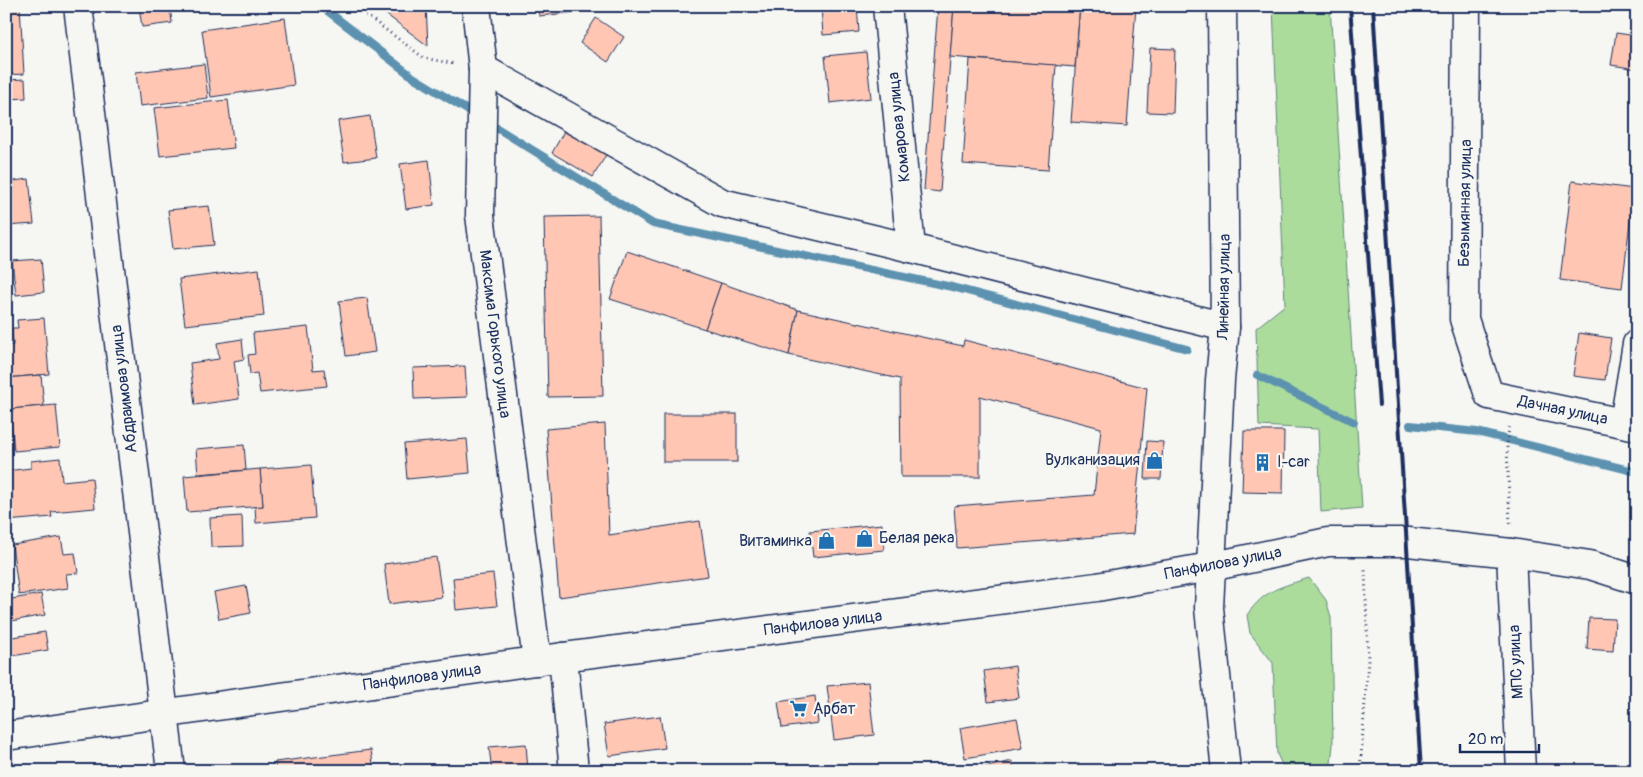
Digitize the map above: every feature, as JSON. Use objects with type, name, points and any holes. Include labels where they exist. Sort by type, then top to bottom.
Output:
[{"type":"street","name":"Абдраимова улица","points":[[78,6],[171,771]]},
{"type":"street","name":"Максима Горького улица","points":[[476,6],[483,69],[480,215],[537,661]]},
{"type":"street","name":"Комарова улица","points":[[887,6],[911,248]]},
{"type":"street","name":"Линейная улица","points":[[1222,6],[1224,335],[1208,608],[1226,771]]},
{"type":"street","name":"Безымянная улица","points":[[1466,6],[1464,320],[1489,395]]},
{"type":"street","points":[[483,69],[722,203],[911,248],[1224,335]]},
{"type":"street","points":[[1630,424],[1637,344]]},
{"type":"street","name":"Дачная улица","points":[[1489,395],[1630,424]]},
{"type":"street","name":"Панфилова улица","points":[[6,736],[564,657],[1097,587],[1210,567],[1328,542],[1408,542],[1511,553],[1590,565],[1637,580]]},
{"type":"street","name":"МПС улица","points":[[1511,553],[1521,771]]},
{"type":"street","points":[[564,657],[574,771]]},
{"type":"path","points":[[354,6],[424,58],[483,69]]},
{"type":"path","points":[[1509,431],[1507,445],[1511,553]]},
{"type":"path","points":[[1360,771],[1368,660],[1364,541]]},
{"type":"green space","points":[[1273,6],[1330,6],[1362,508],[1321,512],[1318,429],[1259,426],[1256,328],[1285,305]]},
{"type":"green space","points":[[1309,578],[1326,600],[1331,617],[1333,745],[1331,763],[1324,771],[1285,771],[1277,754],[1273,663],[1250,633],[1247,615],[1267,594]]},
{"type":"building","points":[[6,6],[20,6],[24,74],[6,75]]},
{"type":"building","points":[[139,6],[170,6],[172,23],[142,27]]},
{"type":"building","points":[[375,6],[426,6],[428,46]]},
{"type":"building","points":[[538,6],[576,6],[577,12],[539,16]]},
{"type":"building","points":[[821,6],[857,6],[859,32],[823,35]]},
{"type":"building","points":[[938,6],[954,6],[940,192],[924,190]]},
{"type":"building","points":[[954,6],[1080,6],[1075,67],[950,57]]},
{"type":"building","points":[[1080,6],[1136,6],[1127,126],[1071,122]]},
{"type":"building","points":[[1631,6],[1637,6],[1637,11],[1630,10]]},
{"type":"building","points":[[285,18],[294,85],[211,97],[202,30]]},
{"type":"building","points":[[596,18],[624,37],[608,62],[580,43]]},
{"type":"building","points":[[1616,33],[1637,36],[1637,69],[1611,65]]},
{"type":"building","points":[[1150,48],[1175,49],[1173,113],[1147,112]]},
{"type":"building","points":[[866,52],[871,98],[830,103],[825,56]]},
{"type":"building","points":[[970,59],[1056,65],[1048,170],[963,164]]},
{"type":"building","points":[[204,64],[208,98],[140,106],[136,72]]},
{"type":"building","points":[[25,79],[26,98],[8,99],[9,104],[6,105],[6,80]]},
{"type":"building","points":[[228,100],[234,148],[160,156],[154,108]]},
{"type":"building","points":[[370,116],[376,158],[344,162],[338,121]]},
{"type":"building","points":[[567,126],[609,150],[593,177],[552,153]]},
{"type":"building","points":[[429,160],[434,205],[406,209],[400,164]]},
{"type":"building","points":[[29,179],[34,224],[6,226],[6,182]]},
{"type":"building","points":[[1572,181],[1634,189],[1622,288],[1560,280]]},
{"type":"building","points":[[209,206],[214,245],[173,249],[168,210]]},
{"type":"building","points":[[599,216],[603,396],[548,397],[544,217]]},
{"type":"building","points":[[627,251],[721,283],[705,329],[610,299]]},
{"type":"building","points":[[41,259],[44,292],[16,295],[12,261]]},
{"type":"building","points":[[259,269],[264,316],[185,325],[179,279]]},
{"type":"building","points":[[721,283],[798,310],[789,355],[705,329]]},
{"type":"building","points":[[367,298],[375,352],[346,356],[339,301]]},
{"type":"building","points":[[798,310],[963,346],[964,340],[1147,388],[1133,534],[957,548],[954,506],[1094,495],[1101,428],[980,396],[980,477],[901,477],[900,379],[789,355]]},
{"type":"building","points":[[44,318],[49,374],[6,378],[6,346],[13,345],[12,328],[18,328],[17,320]]},
{"type":"building","points":[[308,327],[313,370],[324,369],[327,386],[260,393],[257,373],[250,374],[248,355],[255,354],[253,333]]},
{"type":"building","points":[[1579,333],[1611,338],[1605,380],[1573,376]]},
{"type":"building","points":[[242,339],[244,359],[234,361],[239,399],[195,405],[190,363],[219,359],[217,343]]},
{"type":"building","points":[[465,366],[467,397],[414,399],[413,368]]},
{"type":"building","points":[[41,375],[44,406],[10,409],[14,448],[6,449],[6,378]]},
{"type":"building","points":[[56,405],[60,447],[14,451],[10,409]]},
{"type":"building","points":[[663,414],[737,414],[737,462],[663,462]]},
{"type":"building","points":[[605,424],[609,535],[700,521],[708,576],[559,597],[546,429]]},
{"type":"building","name":"I-car","points":[[1244,431],[1284,431],[1283,493],[1242,492]]},
{"type":"building","points":[[467,439],[470,473],[407,479],[404,444]]},
{"type":"building","name":"Вулканизация","points":[[1147,441],[1163,442],[1161,479],[1145,479]]},
{"type":"building","points":[[244,445],[246,470],[198,474],[196,449]]},
{"type":"building","points":[[60,458],[62,481],[92,478],[95,508],[51,512],[52,517],[6,521],[6,471],[31,468],[31,461]]},
{"type":"building","points":[[311,465],[315,518],[256,523],[255,506],[263,506],[260,469]]},
{"type":"building","points":[[260,469],[263,506],[187,512],[184,476]]},
{"type":"building","points":[[242,516],[243,546],[211,547],[210,518]]},
{"type":"building","points":[[882,524],[884,550],[813,557],[810,531]]},
{"type":"building","points":[[61,537],[64,554],[75,553],[78,573],[66,574],[68,588],[19,595],[12,545]]},
{"type":"building","points":[[436,557],[442,597],[389,604],[384,564]]},
{"type":"building","points":[[493,574],[497,606],[456,610],[453,578]]},
{"type":"building","points":[[246,586],[251,613],[219,619],[214,592]]},
{"type":"building","points":[[41,594],[45,615],[6,622],[6,600]]},
{"type":"building","points":[[1589,618],[1615,619],[1613,651],[1587,649]]},
{"type":"building","points":[[45,632],[48,650],[6,657],[6,638]]},
{"type":"building","points":[[1015,666],[1019,698],[988,702],[984,671]]},
{"type":"building","points":[[868,682],[874,735],[834,740],[827,686]]},
{"type":"building","points":[[815,696],[818,723],[782,728],[778,702]]},
{"type":"building","points":[[660,716],[665,748],[609,756],[604,724]]},
{"type":"building","points":[[1017,718],[1023,748],[965,758],[960,728]]},
{"type":"building","points":[[526,744],[528,771],[492,771],[489,747]]},
{"type":"building","points":[[371,750],[374,771],[276,771],[275,762]]},
{"type":"building","points":[[1012,761],[1014,771],[971,771]]},
{"type":"waterway","points":[[321,6],[413,77],[477,116]]},
{"type":"waterway","points":[[487,122],[653,224],[952,287],[1187,349]]},
{"type":"waterway","points":[[1257,375],[1354,422]]},
{"type":"waterway","points":[[1410,425],[1477,432],[1637,472]]},
{"type":"railway","points":[[1350,6],[1379,405]]},
{"type":"railway","points":[[1373,6],[1421,771]]},
{"type":"place","name":"Вулканизация","points":[[1154,460]]},
{"type":"place","name":"I-car","points":[[1263,462]]},
{"type":"place","name":"Белая река","points":[[865,538]]},
{"type":"place","name":"Витаминка","points":[[826,541]]},
{"type":"place","name":"Арбат","points":[[799,709]]}]
